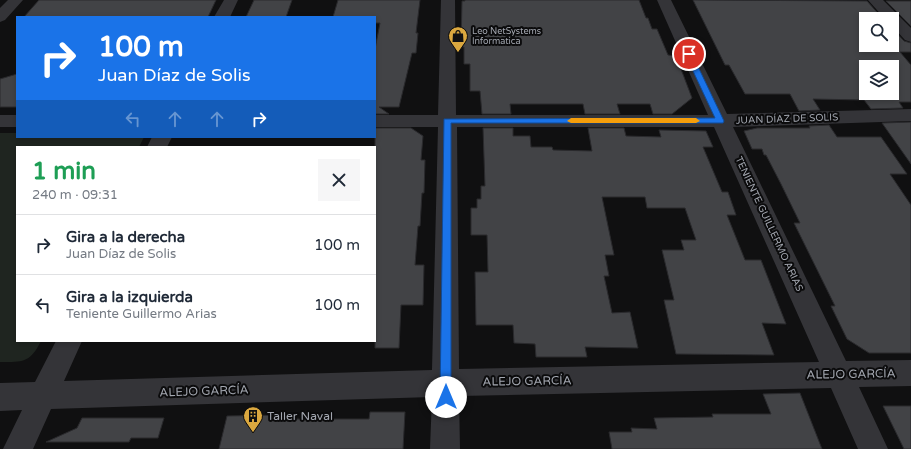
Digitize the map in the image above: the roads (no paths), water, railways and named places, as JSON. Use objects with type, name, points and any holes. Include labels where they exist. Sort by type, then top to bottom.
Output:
[{"type":"street","points":[[0,17],[16,0]]},
{"type":"street","points":[[223,16],[231,0]]},
{"type":"street","points":[[445,449],[448,0]]},
{"type":"street","name":"TENIENTE GUILLERMO ARIAS","points":[[664,0],[873,449]]},
{"type":"street","points":[[875,0],[911,37]]},
{"type":"street","name":"JUAN DÍAZ DE SOLIS","points":[[376,121],[720,121],[911,115]]},
{"type":"street","points":[[0,121],[16,121]]},
{"type":"street","points":[[18,449],[44,396],[68,342]]},
{"type":"street","name":"ALEJO GARCÍA","points":[[0,397],[446,384],[911,373]]},
{"type":"place","name":"Leo NetSystems Informatica","points":[[458,53]]},
{"type":"place","name":"Taller Naval","points":[[253,433]]}]
